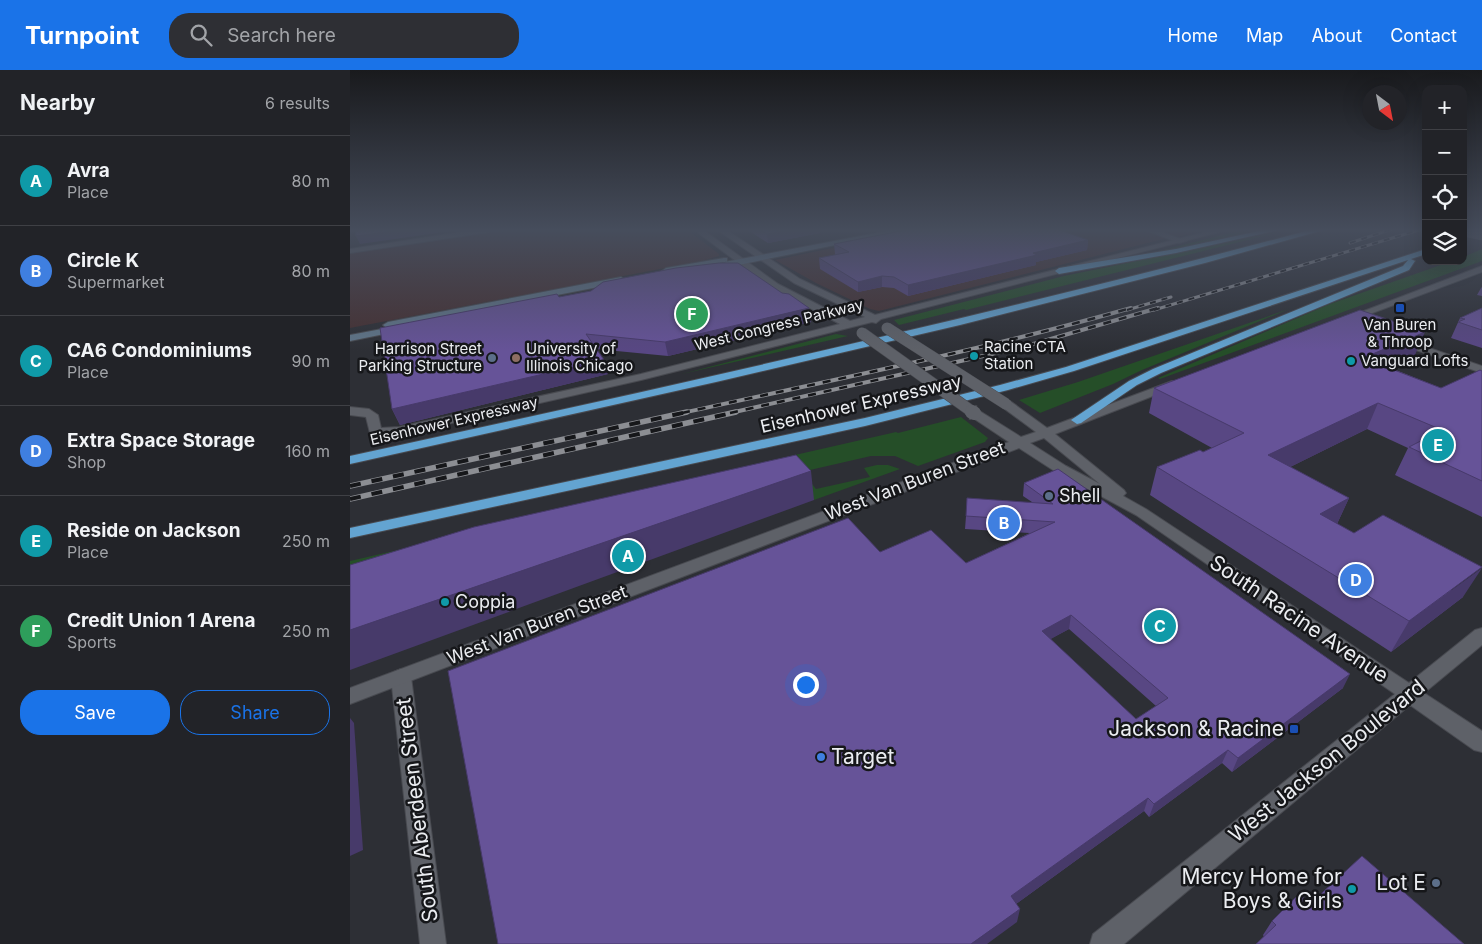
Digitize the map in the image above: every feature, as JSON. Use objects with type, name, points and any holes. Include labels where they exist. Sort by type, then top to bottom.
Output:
[{"type":"highway","points":[[1059,271],[1066,270]]},
{"type":"highway","name":"Eisenhower Expressway","points":[[350,460],[636,397],[1167,270]]},
{"type":"highway","name":"Eisenhower Expressway","points":[[350,533],[865,422],[985,393],[1070,369],[1368,270]]},
{"type":"highway","points":[[1077,420],[1133,383],[1157,371],[1402,270]]},
{"type":"main road","points":[[658,275],[685,270]]},
{"type":"main road","points":[[350,332],[630,280],[350,338]]},
{"type":"street","name":"South Racine Avenue","points":[[751,270],[775,286],[848,324],[974,413],[1062,469],[1141,512],[1482,743]]},
{"type":"street","name":"South Racine Avenue","points":[[780,270],[802,284],[872,318],[1006,404],[1045,432],[1141,512]]},
{"type":"street","name":"West Congress Parkway","points":[[350,411],[365,412],[372,416],[375,430],[383,433],[399,431],[641,377],[1064,270]]},
{"type":"street","points":[[1362,327],[1340,323],[1480,270]]},
{"type":"street","points":[[1388,336],[1482,370]]},
{"type":"street","name":"West Van Buren Street","points":[[350,696],[1187,379]]},
{"type":"street","name":"West Jackson Boulevard","points":[[1103,944],[1482,635]]},
{"type":"street","name":"South Aberdeen Street","points":[[400,677],[433,944]]},
{"type":"shaded area","points":[[350,270],[656,270],[350,328]]},
{"type":"shaded area","points":[[792,270],[1042,270],[879,311],[870,309]]},
{"type":"green space","points":[[1094,270],[1128,270],[899,325],[894,320]]},
{"type":"green space","points":[[1427,270],[1458,270],[1160,379],[1158,378],[1330,304]]},
{"type":"green space","points":[[1289,309],[1040,413],[1019,400],[1078,382]]},
{"type":"green space","points":[[836,334],[848,336],[682,374]]},
{"type":"green space","points":[[961,417],[988,438],[985,442],[918,466],[895,456],[871,456],[350,575],[350,561],[660,490],[659,486],[898,433]]},
{"type":"green space","points":[[888,465],[900,469],[814,500],[799,484],[809,480],[816,489],[870,477],[864,468]]},
{"type":"building","name":"University of Illinois Chicago","points":[[667,270],[748,270],[782,293],[789,294],[809,308],[665,342],[586,334],[604,360],[392,409],[380,328],[557,294],[559,297],[591,291],[603,282]]},
{"type":"building","points":[[838,270],[973,270],[908,285],[894,277],[882,276],[858,282]]},
{"type":"building","points":[[1482,308],[1482,330],[1458,322],[1465,319],[1460,318]]},
{"type":"building","points":[[1360,310],[1425,332],[1363,358],[1441,388],[1480,370],[1482,371],[1482,481],[1409,447],[1442,430],[1378,403],[1268,455],[1349,498],[1320,514],[1354,533],[1383,515],[1482,567],[1409,621],[1157,467],[1200,450],[1203,452],[1244,433],[1154,388]]},
{"type":"building","points":[[796,455],[811,471],[350,630],[350,565],[474,527]]},
{"type":"building","name":"Target","points":[[1058,469],[1350,674],[1238,758],[1228,750],[1154,804],[1148,798],[1011,896],[1020,909],[971,944],[498,944],[448,671],[848,518],[880,552],[931,530],[966,563],[1055,522],[966,516],[967,498],[1053,504],[1024,483]],"holes":[[[1071,615],[1168,698],[1136,719],[1042,631]]]},
{"type":"building","name":"Mercy Home for Boys & Girls","points":[[1362,856],[1464,944],[1256,944],[1276,925],[1272,921],[1299,894],[1310,904]]},
{"type":"railway","points":[[1154,310],[1287,270]]},
{"type":"railway","points":[[1127,310],[1171,297]]},
{"type":"railway","points":[[682,413],[963,351],[1131,308]]},
{"type":"railway","points":[[730,413],[1023,347],[1158,308]]},
{"type":"railway","points":[[350,486],[687,412]]},
{"type":"railway","points":[[350,499],[736,412]]},
{"type":"place","name":"Van Buren & Throop","points":[[1400,308]]},
{"type":"place","name":"Credit Union 1 Arena","points":[[692,314]]},
{"type":"place","name":"Racine CTA Station","points":[[974,356]]},
{"type":"place","name":"Harrison Street Parking Structure","points":[[492,358]]},
{"type":"place","name":"University of Illinois Chicago","points":[[516,358]]},
{"type":"place","name":"Vanguard Lofts","points":[[1351,361]]},
{"type":"place","name":"Reside on Jackson","points":[[1438,445]]},
{"type":"place","name":"Shell","points":[[1049,496]]},
{"type":"place","name":"Circle K","points":[[1004,523]]},
{"type":"place","name":"Avra","points":[[628,556]]},
{"type":"place","name":"Extra Space Storage","points":[[1356,580]]},
{"type":"place","name":"Coppia","points":[[445,602]]},
{"type":"place","name":"CA6 Condominiums","points":[[1160,626]]},
{"type":"place","name":"Jackson & Racine","points":[[1294,729]]},
{"type":"place","name":"Target","points":[[821,757]]},
{"type":"place","name":"Lot E","points":[[1436,883]]},
{"type":"place","name":"Mercy Home for Boys & Girls","points":[[1352,889]]}]
